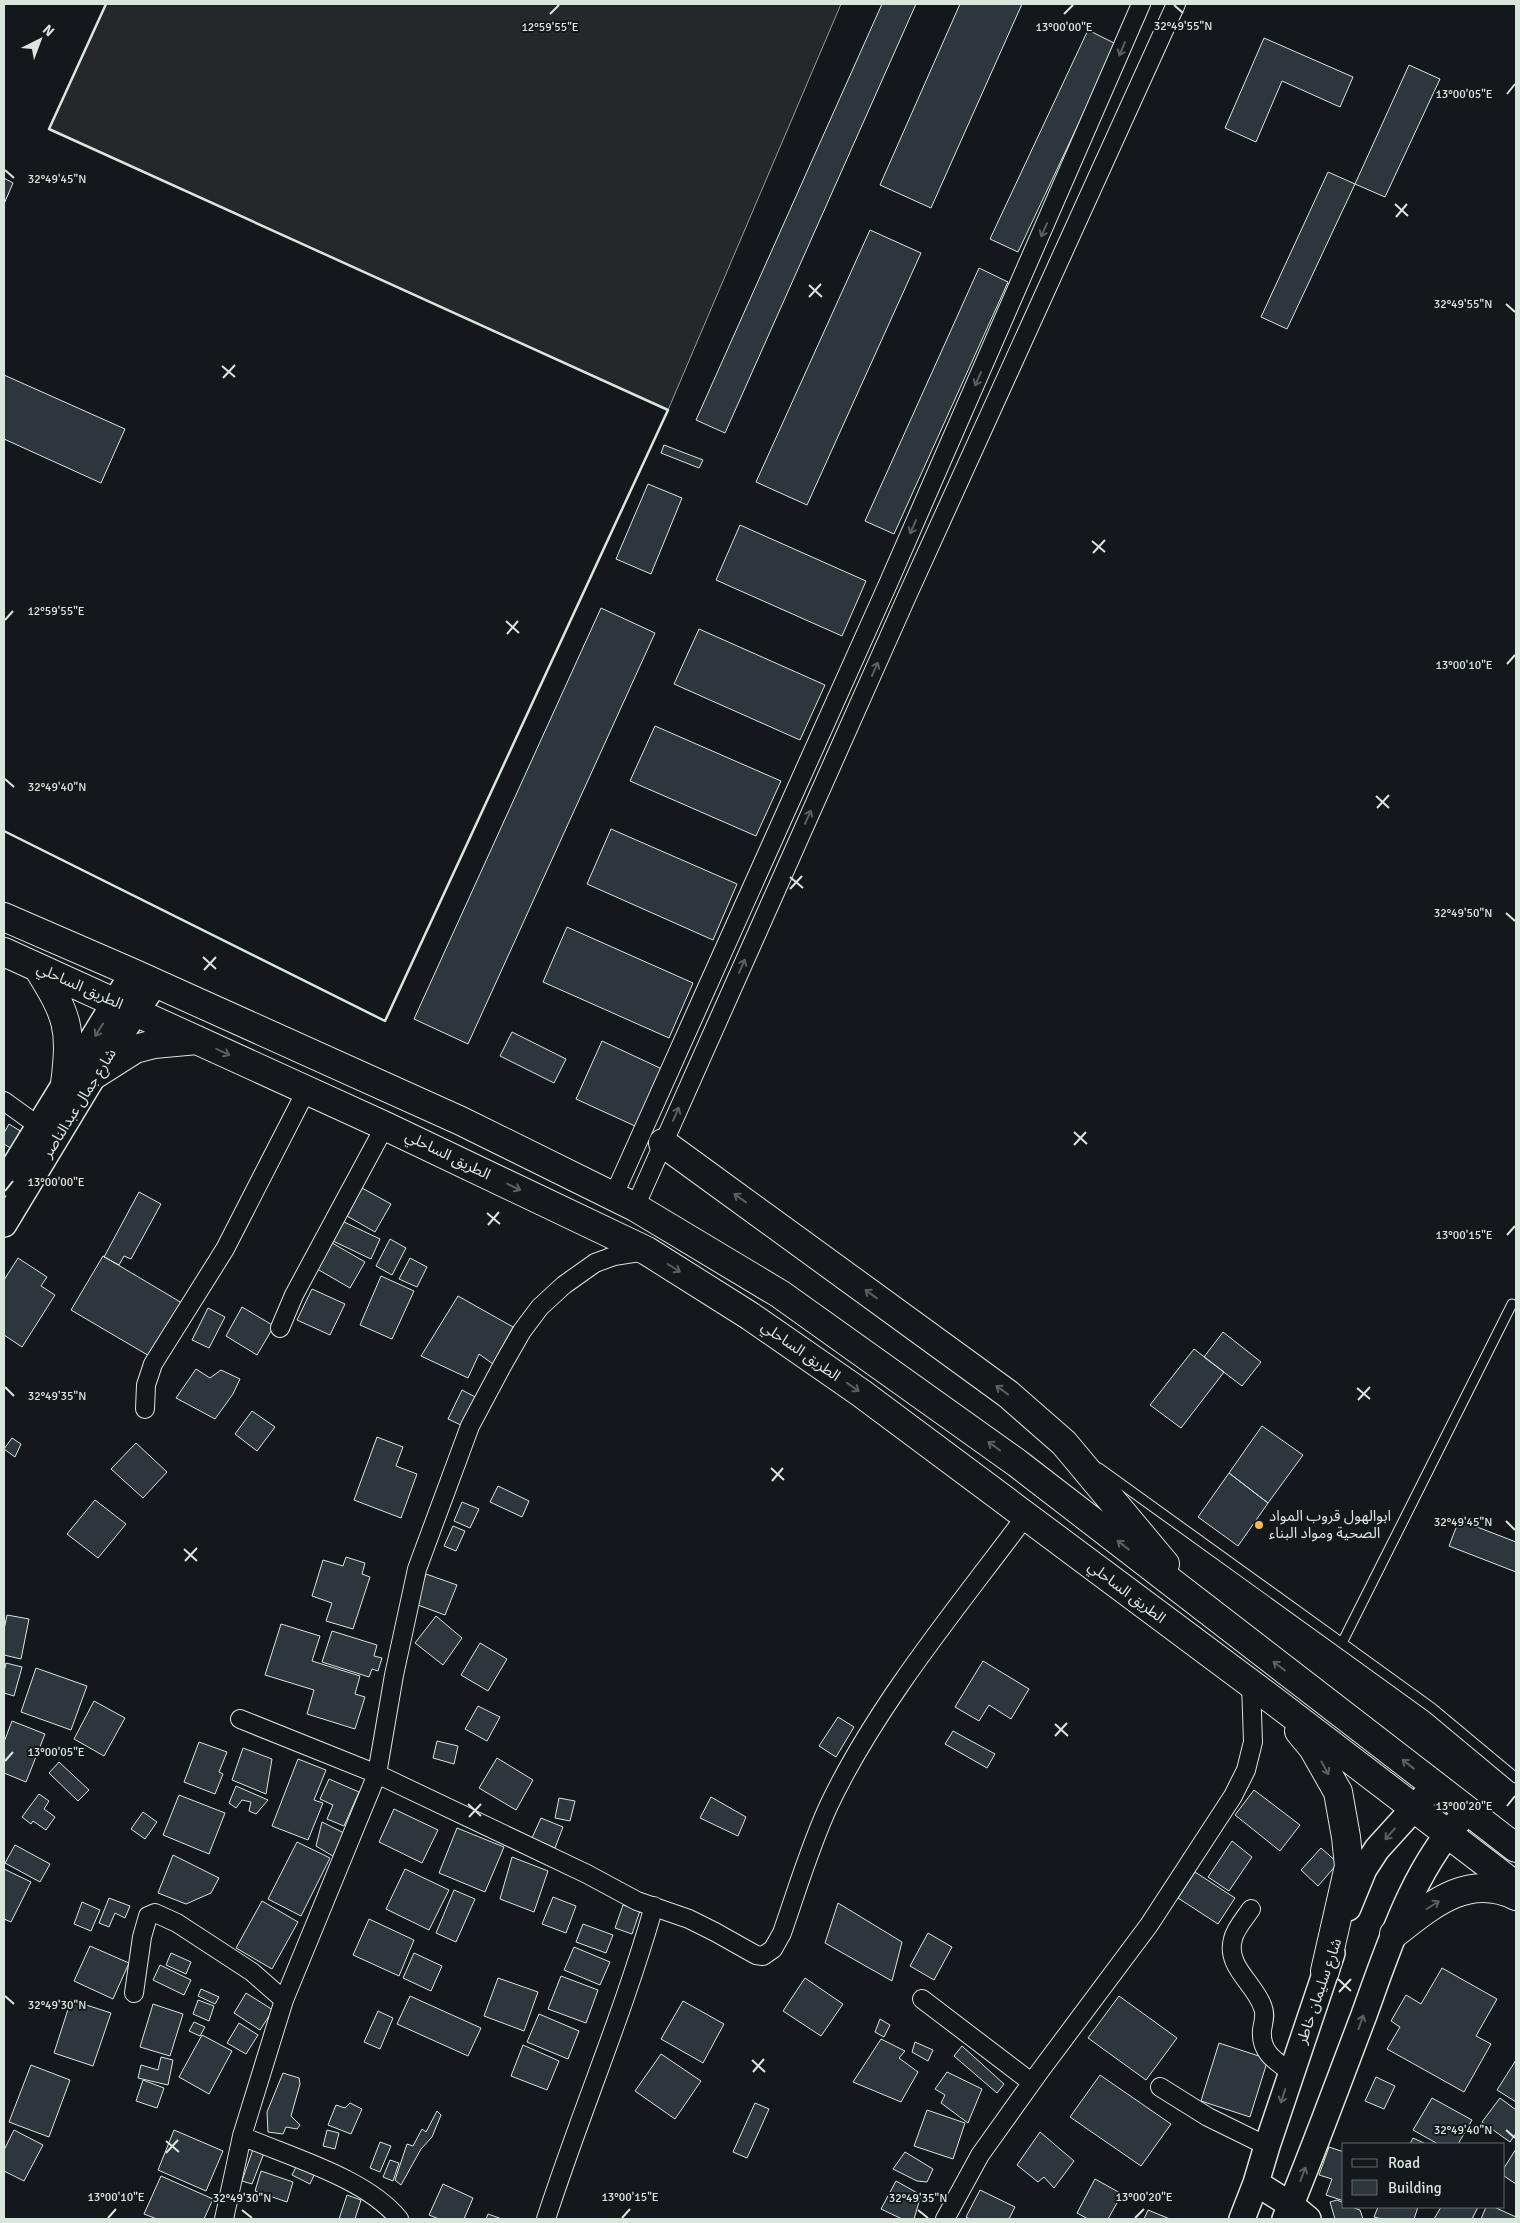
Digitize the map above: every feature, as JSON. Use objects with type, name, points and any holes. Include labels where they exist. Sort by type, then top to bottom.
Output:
[{"type":"highway","points":[[4,917],[461,1121],[624,1202],[780,1294],[1017,1463],[1516,1848]]},
{"type":"highway","name":"الطريق الساحلي","points":[[4,952],[386,1126],[647,1250],[750,1316],[861,1393],[1251,1684],[1516,1886]]},
{"type":"highway","points":[[38,968],[63,1010],[68,1032],[69,1055],[65,1084]]},
{"type":"highway","points":[[94,1075],[136,1049],[154,1044],[198,1040]]},
{"type":"highway","points":[[663,1142],[1008,1394],[1064,1443],[1200,1606]]},
{"type":"highway","points":[[1274,1702],[1313,1748],[1338,1792],[1349,1866],[1325,1972]]},
{"type":"highway","points":[[1394,1934],[1429,1907],[1452,1893],[1490,1888],[1516,1896]]},
{"type":"main road","name":"شارع جمال عبدالناصر","points":[[4,1183],[65,1084],[126,1007],[144,978]]},
{"type":"main road","name":"شارع جمال عبدالناصر","points":[[4,1224],[94,1075],[126,1007]]},
{"type":"main road","name":"شارع سليمان خاطر","points":[[1248,2202],[1325,1972],[1364,1870],[1377,1849],[1435,1785]]},
{"type":"main road","points":[[1248,2202],[1295,2214],[1394,1934],[1434,1852],[1446,1834],[1468,1811]]},
{"type":"main road","points":[[1248,2202],[1270,2219]]},
{"type":"street","points":[[624,1202],[888,584],[1055,205],[1141,4]]},
{"type":"street","points":[[624,1202],[663,1142],[908,594],[1176,4]]},
{"type":"street","points":[[1055,205],[1080,215]]},
{"type":"street","points":[[888,584],[908,594]]},
{"type":"street","points":[[145,1409],[146,1385],[153,1364],[225,1249],[268,1169],[306,1091]]},
{"type":"street","points":[[4,1101],[40,1127]]},
{"type":"street","points":[[280,1328],[294,1295],[386,1126]]},
{"type":"street","points":[[224,2219],[242,2136],[284,2000],[377,1774],[416,1568],[464,1441],[488,1392],[522,1331],[540,1307],[564,1285],[595,1263],[614,1256],[647,1250]]},
{"type":"street","points":[[240,1718],[377,1774],[586,1874],[637,1901],[654,1906],[715,1932],[756,1955],[763,1956],[773,1949],[782,1933],[829,1805],[860,1749],[904,1681],[1025,1517]]},
{"type":"street","points":[[945,2219],[980,2155],[1031,2082],[1150,1925],[1233,1796],[1246,1770],[1253,1742],[1251,1684]]},
{"type":"street","points":[[546,2219],[572,2142],[638,1964],[654,1906]]},
{"type":"street","points":[[1251,1910],[1232,1939],[1235,1965],[1265,2011],[1262,2032],[1265,2050],[1276,2062],[1291,2072]]},
{"type":"street","points":[[134,1993],[142,1937],[148,1916],[155,1914],[176,1923],[252,1972],[284,2000]]},
{"type":"street","points":[[922,1999],[1031,2082]]},
{"type":"street","points":[[1160,2087],[1208,2117],[1267,2146]]},
{"type":"street","points":[[242,2136],[344,2180],[386,2203],[399,2219]]},
{"type":"lane","points":[[1342,1643],[1512,1304]]},
{"type":"lane","points":[[1064,1443],[1432,1708],[1516,1778]]},
{"type":"shaded area","points":[[106,4],[841,4],[668,410],[49,129]]},
{"type":"building","points":[[882,4],[916,4],[725,433],[696,420]]},
{"type":"building","points":[[960,4],[1022,4],[931,208],[880,185]]},
{"type":"building","points":[[1088,30],[1116,44],[1018,252],[990,239]]},
{"type":"building","points":[[1264,38],[1353,77],[1340,107],[1282,81],[1256,142],[1225,128]]},
{"type":"building","points":[[1409,65],[1440,79],[1385,197],[1355,184]]},
{"type":"building","points":[[1328,172],[1355,184],[1287,329],[1261,317]]},
{"type":"building","points":[[4,178],[13,183],[4,204]]},
{"type":"building","points":[[870,230],[921,253],[807,505],[756,482]]},
{"type":"building","points":[[979,268],[1008,282],[894,534],[865,521]]},
{"type":"building","points":[[4,375],[125,429],[101,483],[4,439]]},
{"type":"building","points":[[664,445],[703,460],[699,468],[661,453]]},
{"type":"building","points":[[648,484],[682,498],[651,574],[616,559]]},
{"type":"building","points":[[740,525],[866,581],[842,636],[716,580]]},
{"type":"building","points":[[601,608],[655,633],[468,1044],[414,1019]]},
{"type":"building","points":[[699,629],[825,685],[800,740],[674,684]]},
{"type":"building","points":[[655,726],[781,781],[756,836],[630,781]]},
{"type":"building","points":[[611,829],[737,884],[713,940],[587,884]]},
{"type":"building","points":[[567,927],[693,983],[669,1038],[543,982]]},
{"type":"building","points":[[512,1032],[566,1059],[554,1083],[500,1056]]},
{"type":"building","points":[[602,1041],[662,1069],[635,1126],[576,1099]]},
{"type":"building","points":[[9,1124],[22,1132],[12,1149],[4,1144],[4,1133]]},
{"type":"building","points":[[362,1188],[391,1204],[375,1232],[347,1216]]},
{"type":"building","points":[[139,1192],[161,1204],[131,1259],[124,1256],[119,1265],[104,1257]]},
{"type":"building","points":[[342,1221],[380,1239],[371,1259],[333,1241]]},
{"type":"building","points":[[390,1239],[406,1248],[392,1275],[376,1266]]},
{"type":"building","points":[[327,1240],[365,1262],[350,1288],[312,1266]]},
{"type":"building","points":[[103,1256],[182,1303],[151,1357],[71,1310]]},
{"type":"building","points":[[18,1258],[47,1277],[41,1286],[55,1295],[22,1347],[4,1335],[4,1280]]},
{"type":"building","points":[[410,1258],[427,1267],[417,1287],[399,1279]]},
{"type":"building","points":[[381,1276],[414,1291],[392,1339],[360,1325]]},
{"type":"building","points":[[312,1289],[345,1304],[330,1335],[297,1320]]},
{"type":"building","points":[[458,1296],[513,1327],[493,1364],[479,1354],[468,1378],[421,1356]]},
{"type":"building","points":[[242,1307],[274,1326],[257,1355],[226,1336]]},
{"type":"building","points":[[208,1308],[225,1317],[209,1348],[192,1340]]},
{"type":"building","points":[[1223,1332],[1261,1362],[1242,1386],[1204,1357]]},
{"type":"building","points":[[1194,1349],[1224,1372],[1181,1428],[1150,1405]]},
{"type":"building","points":[[196,1369],[210,1378],[221,1370],[240,1379],[233,1394],[215,1419],[176,1398]]},
{"type":"building","points":[[462,1390],[479,1399],[465,1427],[448,1419]]},
{"type":"building","points":[[252,1411],[275,1427],[257,1451],[235,1434]]},
{"type":"building","points":[[1262,1426],[1303,1455],[1268,1503],[1229,1473]]},
{"type":"building","points":[[377,1437],[403,1447],[396,1466],[417,1474],[401,1518],[354,1500]]},
{"type":"building","points":[[12,1438],[21,1444],[15,1457],[4,1449]]},
{"type":"building","points":[[136,1443],[167,1472],[143,1498],[111,1469]]},
{"type":"building","points":[[1229,1473],[1268,1503],[1238,1546],[1198,1517]]},
{"type":"building","points":[[498,1486],[529,1501],[522,1517],[490,1502]]},
{"type":"building","points":[[95,1500],[126,1524],[98,1558],[67,1534]]},
{"type":"building","points":[[462,1502],[479,1509],[470,1528],[454,1521]]},
{"type":"building","points":[[1459,1520],[1516,1542],[1516,1572],[1449,1546]]},
{"type":"building","points":[[453,1526],[465,1531],[456,1551],[444,1546]]},
{"type":"building","points":[[346,1557],[365,1563],[362,1574],[370,1577],[353,1629],[326,1621],[332,1603],[312,1596],[323,1560],[343,1566]]},
{"type":"building","points":[[426,1574],[457,1585],[445,1615],[415,1604]]},
{"type":"building","points":[[7,1615],[29,1619],[21,1659],[4,1655],[4,1630]]},
{"type":"building","points":[[436,1616],[462,1638],[443,1665],[415,1643]]},
{"type":"building","points":[[281,1624],[320,1636],[312,1661],[360,1676],[355,1694],[365,1697],[355,1729],[307,1714],[314,1690],[265,1675]]},
{"type":"building","points":[[332,1631],[377,1645],[374,1656],[382,1658],[378,1671],[372,1669],[369,1677],[322,1662]]},
{"type":"building","points":[[480,1643],[507,1659],[488,1691],[461,1675]]},
{"type":"building","points":[[983,1661],[1029,1689],[1011,1719],[989,1705],[979,1721],[955,1707]]},
{"type":"building","points":[[6,1663],[22,1667],[14,1696],[4,1693]]},
{"type":"building","points":[[36,1668],[87,1686],[71,1730],[21,1712]]},
{"type":"building","points":[[94,1701],[125,1718],[104,1756],[74,1739]]},
{"type":"building","points":[[478,1706],[500,1717],[487,1741],[465,1729]]},
{"type":"building","points":[[838,1717],[854,1727],[836,1757],[819,1746]]},
{"type":"building","points":[[12,1721],[45,1734],[26,1782],[4,1773],[4,1742]]},
{"type":"building","points":[[953,1731],[995,1754],[987,1768],[945,1744]]},
{"type":"building","points":[[437,1741],[458,1746],[454,1764],[433,1758]]},
{"type":"building","points":[[199,1742],[227,1752],[219,1772],[223,1774],[215,1794],[184,1782]]},
{"type":"building","points":[[243,1748],[272,1759],[266,1794],[232,1780]]},
{"type":"building","points":[[497,1758],[533,1780],[516,1810],[479,1788]]},
{"type":"building","points":[[298,1759],[326,1770],[314,1800],[323,1803],[308,1840],[272,1826]]},
{"type":"building","points":[[59,1762],[89,1790],[78,1801],[49,1773]]},
{"type":"building","points":[[329,1779],[359,1792],[344,1826],[327,1819],[333,1805],[320,1799]]},
{"type":"building","points":[[236,1786],[268,1800],[256,1814],[249,1811],[251,1802],[242,1800],[236,1808],[229,1803]]},
{"type":"building","points":[[1254,1790],[1300,1825],[1280,1851],[1235,1815]]},
{"type":"building","points":[[39,1794],[49,1801],[44,1809],[55,1817],[46,1830],[33,1821],[31,1824],[22,1817]]},
{"type":"building","points":[[179,1795],[225,1813],[209,1854],[163,1835]]},
{"type":"building","points":[[711,1797],[746,1817],[738,1836],[700,1818]]},
{"type":"building","points":[[559,1798],[575,1801],[570,1821],[555,1818]]},
{"type":"building","points":[[394,1809],[438,1830],[422,1863],[379,1842]]},
{"type":"building","points":[[143,1812],[157,1822],[145,1839],[131,1829]]},
{"type":"building","points":[[541,1818],[563,1827],[555,1848],[532,1838]]},
{"type":"building","points":[[322,1822],[344,1833],[336,1858],[316,1846]]},
{"type":"building","points":[[457,1828],[504,1847],[485,1892],[439,1873]]},
{"type":"building","points":[[1232,1841],[1252,1857],[1229,1891],[1208,1877]]},
{"type":"building","points":[[297,1842],[330,1858],[301,1916],[268,1899]]},
{"type":"building","points":[[15,1845],[50,1864],[40,1882],[5,1863]]},
{"type":"building","points":[[1321,1848],[1338,1863],[1318,1886],[1301,1870]]},
{"type":"building","points":[[173,1855],[219,1878],[211,1893],[186,1904],[158,1893]]},
{"type":"building","points":[[512,1857],[548,1871],[534,1912],[500,1899]]},
{"type":"building","points":[[4,1869],[31,1882],[11,1922],[4,1919]]},
{"type":"building","points":[[405,1869],[449,1890],[429,1930],[386,1909]]},
{"type":"building","points":[[1195,1872],[1235,1898],[1218,1924],[1178,1898]]},
{"type":"building","points":[[454,1890],[475,1899],[456,1942],[436,1933]]},
{"type":"building","points":[[553,1897],[576,1906],[566,1933],[542,1924]]},
{"type":"building","points":[[109,1898],[130,1906],[125,1918],[115,1913],[109,1927],[99,1923]]},
{"type":"building","points":[[262,1901],[298,1922],[272,1969],[236,1948]]},
{"type":"building","points":[[82,1902],[100,1910],[91,1931],[74,1924]]},
{"type":"building","points":[[838,1903],[902,1942],[892,1981],[825,1943]]},
{"type":"building","points":[[623,1905],[640,1911],[632,1934],[615,1928]]},
{"type":"building","points":[[369,1919],[414,1940],[399,1976],[353,1955]]},
{"type":"building","points":[[583,1924],[613,1935],[606,1953],[576,1942]]},
{"type":"building","points":[[928,1933],[952,1947],[934,1980],[910,1966]]},
{"type":"building","points":[[90,1946],[129,1963],[113,1999],[74,1981]]},
{"type":"building","points":[[574,1947],[610,1962],[600,1985],[564,1970]]},
{"type":"building","points":[[171,1953],[191,1962],[186,1974],[166,1965]]},
{"type":"building","points":[[414,1953],[442,1966],[431,1991],[403,1978]]},
{"type":"building","points":[[160,1965],[191,1980],[184,1995],[153,1980]]},
{"type":"building","points":[[1442,1968],[1497,1999],[1476,2036],[1491,2044],[1464,2092],[1387,2049],[1400,2027],[1391,2021],[1406,1995],[1421,2004]]},
{"type":"building","points":[[561,1976],[598,1990],[586,2023],[548,2009]]},
{"type":"building","points":[[498,1978],[538,1992],[524,2031],[484,2016]]},
{"type":"building","points":[[805,1978],[843,2004],[821,2036],[783,2011]]},
{"type":"building","points":[[201,1989],[219,1997],[215,2004],[198,1996]]},
{"type":"building","points":[[246,1993],[273,2010],[260,2030],[234,2013]]},
{"type":"building","points":[[410,1996],[481,2028],[468,2056],[397,2024]]},
{"type":"building","points":[[1119,1996],[1177,2038],[1146,2080],[1088,2038]]},
{"type":"building","points":[[71,2000],[111,2013],[93,2066],[54,2053]]},
{"type":"building","points":[[198,2000],[214,2006],[209,2021],[193,2014]]},
{"type":"building","points":[[683,2001],[724,2024],[703,2063],[661,2039]]},
{"type":"building","points":[[153,2004],[183,2014],[170,2056],[140,2047]]},
{"type":"building","points":[[378,2011],[393,2018],[380,2049],[364,2042]]},
{"type":"building","points":[[539,2014],[579,2031],[568,2059],[527,2042]]},
{"type":"building","points":[[880,2019],[890,2025],[884,2037],[875,2032]]},
{"type":"building","points":[[194,2022],[205,2027],[200,2036],[189,2031]]},
{"type":"building","points":[[239,2023],[258,2035],[246,2054],[227,2043]]},
{"type":"building","points":[[202,2035],[232,2051],[209,2094],[179,2077]]},
{"type":"building","points":[[881,2039],[905,2051],[899,2058],[918,2072],[901,2102],[853,2082]]},
{"type":"building","points":[[915,2042],[933,2050],[928,2061],[912,2052]]},
{"type":"building","points":[[1219,2043],[1268,2059],[1250,2117],[1201,2101]]},
{"type":"building","points":[[523,2045],[559,2061],[547,2090],[511,2076]]},
{"type":"building","points":[[962,2046],[1004,2084],[997,2093],[954,2056]]},
{"type":"building","points":[[661,2054],[701,2081],[675,2119],[635,2091]]},
{"type":"building","points":[[161,2057],[173,2060],[168,2085],[138,2078],[141,2065],[158,2070]]},
{"type":"building","points":[[1516,2060],[1516,2102],[1497,2090]]},
{"type":"building","points":[[31,2065],[70,2080],[49,2137],[9,2122]]},
{"type":"building","points":[[947,2072],[982,2089],[968,2123],[941,2103],[945,2095],[935,2089]]},
{"type":"building","points":[[283,2073],[299,2078],[300,2084],[291,2116],[300,2125],[297,2129],[286,2127],[283,2134],[268,2132],[267,2112]]},
{"type":"building","points":[[1100,2075],[1171,2124],[1141,2166],[1070,2117]]},
{"type":"building","points":[[1376,2077],[1395,2086],[1384,2109],[1365,2101]]},
{"type":"building","points":[[143,2080],[164,2088],[157,2108],[136,2101]]},
{"type":"building","points":[[1432,2098],[1472,2120],[1459,2143],[1436,2143],[1413,2130]]},
{"type":"building","points":[[1500,2098],[1516,2110],[1516,2133],[1510,2142],[1482,2122]]},
{"type":"building","points":[[350,2103],[362,2109],[351,2134],[328,2125],[336,2105],[345,2108]]},
{"type":"building","points":[[755,2103],[769,2109],[747,2158],[733,2152]]},
{"type":"building","points":[[927,2110],[965,2123],[953,2159],[914,2146]]},
{"type":"building","points":[[437,2111],[441,2115],[432,2137],[421,2149],[401,2185],[395,2180],[407,2144],[413,2146],[422,2129],[426,2132]]},
{"type":"building","points":[[14,2130],[43,2145],[24,2181],[4,2171],[4,2150]]},
{"type":"building","points":[[174,2130],[223,2151],[206,2191],[158,2170]]},
{"type":"building","points":[[327,2130],[339,2133],[335,2149],[323,2146]]},
{"type":"building","points":[[1040,2132],[1074,2161],[1054,2188],[1044,2177],[1038,2182],[1017,2165]]},
{"type":"building","points":[[1413,2138],[1424,2143],[1410,2143]]},
{"type":"building","points":[[380,2142],[391,2146],[380,2172],[370,2168]]},
{"type":"building","points":[[1329,2147],[1342,2151],[1342,2200],[1326,2195],[1332,2179],[1319,2175]]},
{"type":"building","points":[[253,2149],[264,2153],[252,2184],[242,2181]]},
{"type":"building","points":[[1516,2149],[1516,2184],[1505,2177],[1505,2166]]},
{"type":"building","points":[[905,2152],[933,2169],[927,2182],[917,2181],[893,2169]]},
{"type":"building","points":[[390,2160],[399,2163],[393,2181],[383,2177]]},
{"type":"building","points":[[298,2163],[316,2171],[310,2184],[292,2175]]},
{"type":"building","points":[[261,2171],[293,2182],[287,2202],[255,2191]]},
{"type":"building","points":[[161,2176],[213,2199],[204,2219],[157,2219],[144,2214]]},
{"type":"building","points":[[1095,2179],[1122,2194],[1108,2219],[1088,2219],[1077,2213]]},
{"type":"building","points":[[896,2181],[921,2195],[914,2219],[902,2219],[881,2209]]},
{"type":"building","points":[[443,2184],[473,2198],[464,2219],[439,2219],[429,2215]]},
{"type":"building","points":[[980,2190],[1015,2207],[1009,2219],[970,2219],[966,2217]]},
{"type":"building","points":[[347,2195],[361,2200],[355,2219],[339,2219]]},
{"type":"building","points":[[1337,2200],[1342,2202],[1342,2208],[1360,2210],[1363,2219],[1335,2219],[1330,2202]]},
{"type":"building","points":[[1378,2208],[1418,2208],[1414,2219],[1382,2219],[1374,2217]]},
{"type":"building","points":[[1440,2208],[1478,2208],[1472,2219],[1434,2219]]},
{"type":"building","points":[[1486,2208],[1496,2208],[1516,2217],[1516,2219],[1481,2219]]},
{"type":"building","points":[[1148,2210],[1170,2219],[1144,2219]]},
{"type":"building","points":[[488,2214],[502,2219],[486,2219]]},
{"type":"wall","points":[[4,831],[385,1021],[668,410],[49,129],[106,4]]},
{"type":"place","name":"ابوالهول قروب المواد الصحية ومواد البناء","points":[[1259,1525]]}]
